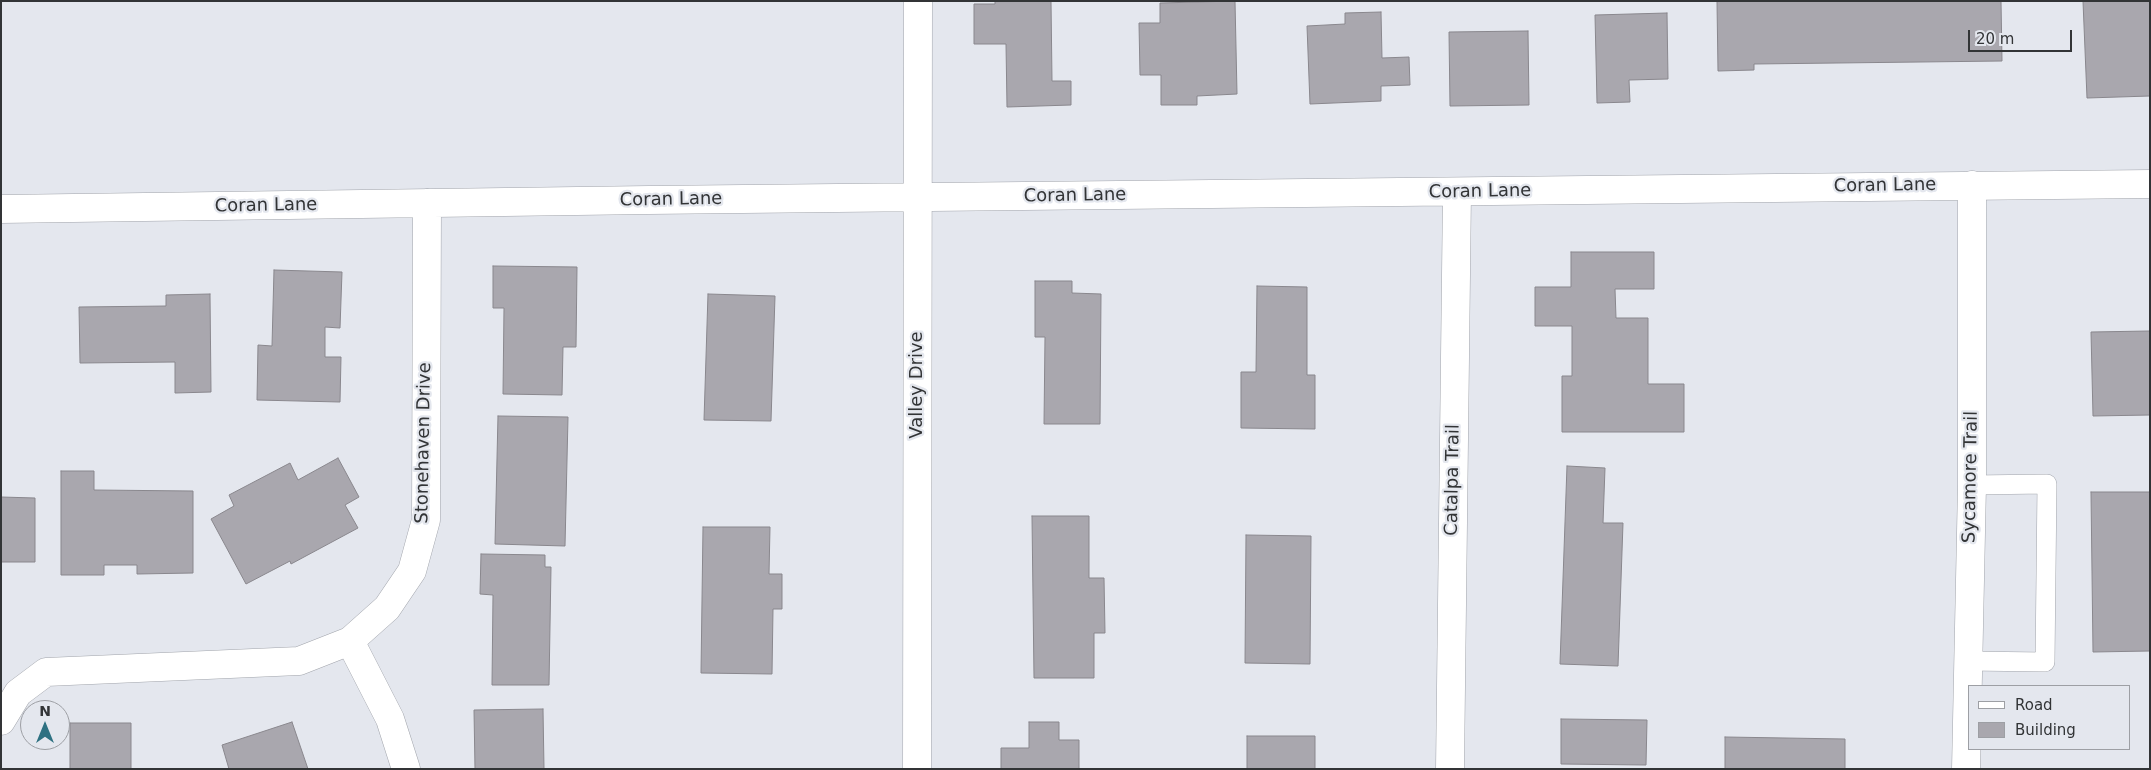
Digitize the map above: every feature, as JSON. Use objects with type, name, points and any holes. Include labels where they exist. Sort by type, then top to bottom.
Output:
[{"type":"street","name":"Valley Drive","points":[[917,769],[918,1]]},
{"type":"street","name":"Coran Lane","points":[[1,210],[918,197],[2150,184]]},
{"type":"street","name":"Sycamore Trail","points":[[1966,769],[1972,485],[1972,185]]},
{"type":"street","name":"Catalpa Trail","points":[[1450,769],[1457,192]]},
{"type":"street","name":"Stonehaven Drive","points":[[1,721],[18,693],[46,672],[299,662],[350,641],[387,608],[412,571],[426,520],[428,203]]},
{"type":"street","points":[[350,641],[390,719],[406,769]]},
{"type":"lane","points":[[1967,662],[2045,662],[2047,484],[1972,485]]},
{"type":"building","points":[[995,1],[1051,1],[1052,81],[1071,81],[1071,105],[1007,107],[1006,44],[974,44],[974,4],[995,4]]},
{"type":"building","points":[[1235,1],[1237,94],[1197,96],[1197,105],[1161,105],[1161,75],[1140,75],[1139,23],[1160,23],[1160,3]]},
{"type":"building","points":[[1717,1],[2001,1],[2002,61],[1754,64],[1754,70],[1718,71]]},
{"type":"building","points":[[2083,1],[2150,1],[2150,96],[2087,98]]},
{"type":"building","points":[[1381,12],[1382,58],[1409,57],[1410,85],[1381,86],[1381,101],[1310,104],[1307,26],[1345,24],[1345,13]]},
{"type":"building","points":[[1667,13],[1668,79],[1629,80],[1630,102],[1597,103],[1595,15]]},
{"type":"building","points":[[1528,31],[1529,105],[1450,106],[1449,32]]},
{"type":"building","points":[[1571,252],[1654,252],[1654,289],[1615,289],[1616,318],[1648,318],[1648,384],[1684,384],[1684,432],[1562,432],[1562,376],[1572,376],[1572,326],[1535,326],[1535,287],[1571,287]]},
{"type":"building","points":[[493,266],[577,267],[576,347],[563,347],[562,395],[503,394],[504,308],[493,308]]},
{"type":"building","points":[[274,270],[342,272],[340,328],[325,327],[325,357],[341,357],[340,402],[257,400],[258,345],[272,346]]},
{"type":"building","points":[[1035,281],[1072,281],[1072,293],[1101,294],[1100,424],[1044,424],[1045,337],[1035,337]]},
{"type":"building","points":[[1257,286],[1307,287],[1307,375],[1315,375],[1315,429],[1241,428],[1241,372],[1256,372]]},
{"type":"building","points":[[210,294],[211,392],[175,393],[175,362],[80,363],[79,307],[166,306],[166,295]]},
{"type":"building","points":[[708,294],[775,296],[771,421],[704,420]]},
{"type":"building","points":[[2150,331],[2150,415],[2093,416],[2091,332]]},
{"type":"building","points":[[498,416],[568,417],[565,546],[495,544]]},
{"type":"building","points":[[338,458],[359,497],[345,505],[358,528],[291,564],[290,561],[246,584],[211,519],[234,506],[229,495],[290,463],[298,480]]},
{"type":"building","points":[[1567,466],[1605,468],[1603,523],[1623,523],[1618,666],[1560,664]]},
{"type":"building","points":[[61,471],[94,471],[94,490],[193,491],[193,573],[137,574],[137,565],[104,565],[104,575],[61,575]]},
{"type":"building","points":[[2091,492],[2150,492],[2150,651],[2093,652]]},
{"type":"building","points":[[1,497],[35,498],[35,562],[1,562]]},
{"type":"building","points":[[1032,516],[1089,516],[1089,578],[1104,578],[1105,633],[1094,633],[1094,678],[1034,678]]},
{"type":"building","points":[[703,527],[770,527],[769,574],[782,574],[782,609],[773,609],[772,674],[701,673]]},
{"type":"building","points":[[1246,535],[1311,536],[1310,664],[1245,663]]},
{"type":"building","points":[[481,554],[545,555],[545,567],[551,567],[549,685],[492,685],[493,595],[480,594]]},
{"type":"building","points":[[543,709],[544,769],[475,769],[474,710]]},
{"type":"building","points":[[1561,719],[1647,720],[1646,765],[1561,764]]},
{"type":"building","points":[[292,722],[308,769],[229,769],[222,745]]},
{"type":"building","points":[[1029,722],[1059,722],[1059,740],[1079,740],[1079,769],[1001,769],[1001,748],[1029,748]]},
{"type":"building","points":[[70,723],[131,723],[131,769],[70,769]]},
{"type":"building","points":[[1247,736],[1315,736],[1315,769],[1247,769]]},
{"type":"building","points":[[1725,737],[1845,739],[1845,769],[1725,769]]}]
